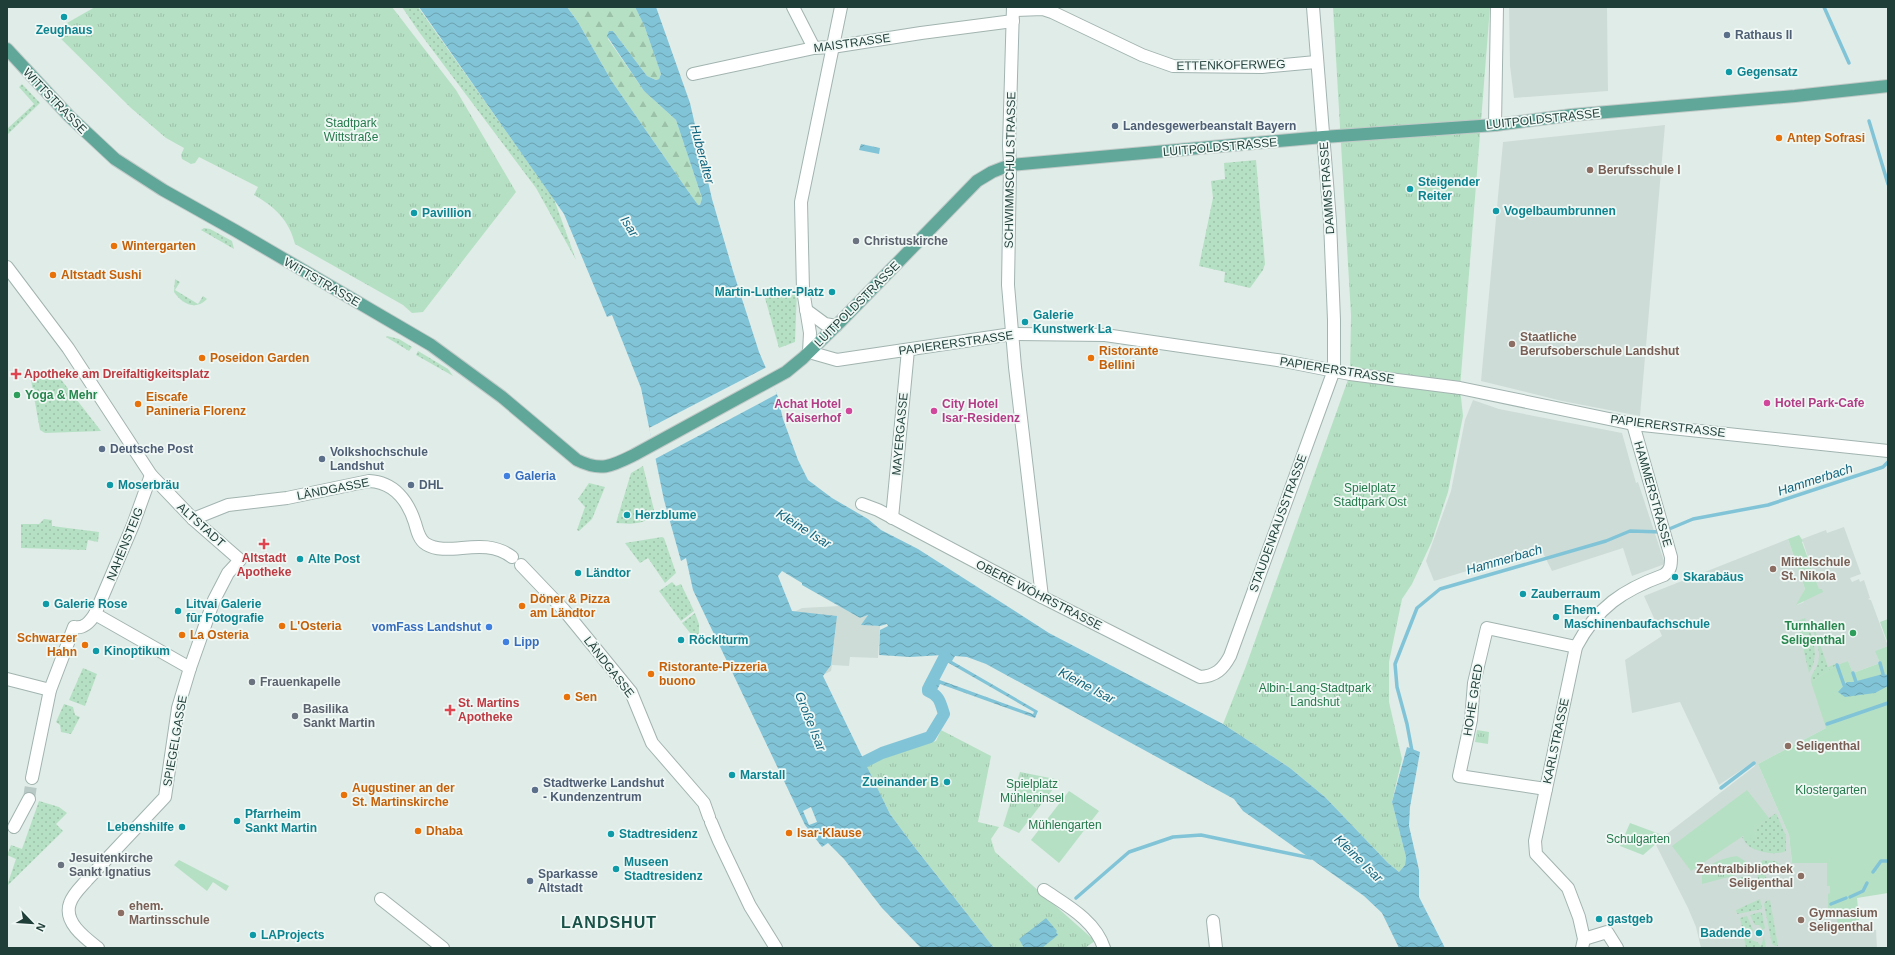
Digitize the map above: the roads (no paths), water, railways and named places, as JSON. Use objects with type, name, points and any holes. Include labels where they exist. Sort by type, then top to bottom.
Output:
[{"type":"main road","name":"WITTSTRASSE","points":[[7,49],[69,116],[115,159],[163,190],[431,345],[502,396],[577,460],[596,467],[610,467],[652,445]]},
{"type":"main road","name":"LUITPOLDSTRASSE","points":[[652,445],[772,381],[790,369],[836,326],[977,181],[992,172],[1010,165],[1323,137],[1495,125],[1572,115],[1888,86]]},
{"type":"street","points":[[793,7],[814,48]]},
{"type":"street","points":[[809,352],[810,333],[803,290],[801,202],[841,7]]},
{"type":"street","name":"DAMMSTRASSE","points":[[1313,7],[1316,62],[1330,221],[1334,320],[1334,370]]},
{"type":"street","points":[[1495,125],[1497,7]]},
{"type":"street","name":"ETTENKOFERWEG","points":[[1013,12],[1043,9],[1052,12],[1142,56],[1173,66],[1262,67],[1316,62]]},
{"type":"street","name":"MAISTRASSE","points":[[693,74],[814,48],[832,47],[918,33],[1013,12]]},
{"type":"street","name":"SCHWIMMSCHULSTRASSE","points":[[1013,12],[1009,146],[1008,285],[1012,334],[1042,598]]},
{"type":"street","name":"ALTSTADT","points":[[7,267],[11,282],[68,348],[151,475],[193,519],[240,560]]},
{"type":"street","points":[[806,310],[825,324],[836,326]]},
{"type":"street","name":"PAPIERERSTRASSE","points":[[809,352],[837,360],[1012,334],[1115,337],[1284,361],[1350,374],[1460,388],[1633,424],[1886,451]]},
{"type":"street","name":"MAYERGASSE","points":[[892,518],[908,350]]},
{"type":"street","name":"STAUDENRAUSSTRASSE","points":[[1218,672],[1222,669],[1230,656],[1334,370]]},
{"type":"street","name":"HAMMERSTRASSE","points":[[1633,424],[1667,542],[1671,557],[1671,565]]},
{"type":"street","name":"NAHENSTEIG","points":[[32,778],[50,690],[74,627],[79,628],[84,626],[95,614],[133,525],[151,475]]},
{"type":"street","name":"LÄNDGASSE","points":[[193,519],[228,505],[287,498],[369,481],[376,481],[388,485],[402,496],[408,505],[419,535],[426,544],[442,548],[485,546],[502,551],[516,561],[554,599],[631,692],[652,743],[704,803],[750,906],[776,948]]},
{"type":"street","name":"OBERE WÖHRSTRASSE","points":[[862,504],[878,510],[1042,598],[1200,677],[1209,676],[1218,672]]},
{"type":"street","name":"SPIEGELGASSE","points":[[98,948],[74,926],[70,913],[72,900],[87,880],[165,797],[178,708],[190,668],[214,600],[227,576],[240,560]]},
{"type":"street","name":"KARLSTRASSE","points":[[1583,944],[1579,917],[1568,888],[1536,854],[1535,841],[1537,825],[1546,790],[1576,647],[1587,629],[1608,605],[1630,589],[1669,571],[1671,565]]},
{"type":"street","points":[[95,614],[190,668]]},
{"type":"street","name":"HOHE GRED","points":[[1546,790],[1459,776],[1471,720],[1474,683],[1487,628],[1576,647]]},
{"type":"street","points":[[7,679],[50,690]]},
{"type":"street","points":[[14,827],[29,799]]},
{"type":"street","points":[[1044,890],[1082,916],[1095,932],[1104,948]]},
{"type":"street","points":[[381,899],[443,948]]},
{"type":"street","points":[[1213,922],[1216,948]]},
{"type":"street","points":[[1583,944],[1607,932],[1617,948]]},
{"type":"water","points":[[419,7],[567,7],[578,22],[611,80],[688,191],[698,205],[700,205],[702,198],[676,120],[644,91],[607,36],[609,31],[613,31],[647,76],[656,80],[659,79],[661,74],[644,25],[635,7],[656,7],[690,103],[712,199],[759,352],[777,394],[783,419],[798,460],[808,480],[832,498],[868,519],[881,530],[918,549],[1049,633],[1223,724],[1290,768],[1325,797],[1388,863],[1399,872],[1405,865],[1406,857],[1392,802],[1407,747],[1420,752],[1410,807],[1409,826],[1419,870],[1419,897],[1445,948],[1399,948],[1382,913],[1364,896],[1243,811],[1234,799],[986,664],[967,657],[955,656],[952,661],[1038,711],[1035,718],[940,684],[935,694],[931,692],[937,679],[1033,714],[1034,712],[947,662],[948,658],[946,659],[943,655],[910,657],[879,655],[880,630],[888,626],[887,624],[880,626],[861,625],[868,615],[860,618],[802,585],[802,583],[782,571],[778,576],[792,611],[837,616],[831,665],[823,676],[890,814],[994,948],[921,948],[882,908],[844,859],[828,843],[822,847],[805,825],[693,590],[686,558],[681,561],[664,500],[641,388],[612,315],[607,317],[564,214]]},
{"type":"water","points":[[861,144],[880,148],[879,154],[859,150]]},
{"type":"water","points":[[1883,674],[1888,675],[1888,686],[1875,693],[1845,697],[1838,692],[1847,682],[1853,682]]},
{"type":"water","points":[[1046,918],[1057,931],[1056,932],[1058,935],[1042,948],[1024,948],[1019,939]]},
{"type":"waterway","name":"Hammerbach","points":[[1824,7],[1849,63]]},
{"type":"waterway","name":"Hammerbach","points":[[1869,121],[1888,184]]},
{"type":"waterway","name":"Hammerbach","points":[[1412,751],[1407,724],[1397,687],[1395,664],[1417,608],[1440,589],[1606,541],[1630,531],[1662,532],[1693,519],[1768,505],[1883,467],[1888,462]]},
{"type":"waterway","points":[[864,762],[882,753],[930,737],[944,714],[939,700],[935,695],[928,691],[928,689],[945,656]]},
{"type":"waterway","points":[[1880,663],[1883,674]]},
{"type":"waterway","points":[[1837,665],[1844,685]]},
{"type":"waterway","points":[[1853,673],[1856,682]]},
{"type":"waterway","points":[[1827,724],[1888,703]]},
{"type":"waterway","points":[[1721,788],[1754,763]]},
{"type":"waterway","points":[[1076,898],[1129,852],[1173,837],[1201,835],[1311,858]]},
{"type":"waterway","points":[[1873,872],[1881,861],[1888,861]]},
{"type":"waterway","points":[[1850,897],[1863,891],[1867,883]]},
{"type":"waterway","points":[[1831,904],[1846,898]]},
{"type":"tunnel","points":[[29,799],[32,778]]},
{"type":"place","name":"Zeughaus","points":[[64,17]]},
{"type":"place","name":"Rathaus II","points":[[1727,35]]},
{"type":"place","name":"Gegensatz","points":[[1729,72]]},
{"type":"place","name":"Landesgewerbeanstalt Bayern","points":[[1115,126]]},
{"type":"place","name":"Antep Sofrasi","points":[[1779,138]]},
{"type":"place","name":"Berufsschule I","points":[[1590,170]]},
{"type":"place","name":"Steigender Reiter","points":[[1410,189]]},
{"type":"place","name":"Vogelbaumbrunnen","points":[[1496,211]]},
{"type":"place","name":"Pavillion","points":[[414,213]]},
{"type":"place","name":"Christuskirche","points":[[856,241]]},
{"type":"place","name":"Wintergarten","points":[[114,246]]},
{"type":"place","name":"Altstadt Sushi","points":[[53,275]]},
{"type":"place","name":"Martin-Luther-Platz","points":[[832,292]]},
{"type":"place","name":"Galerie Kunstwerk La","points":[[1025,322]]},
{"type":"place","name":"Staatliche Berufsoberschule Landshut","points":[[1512,344]]},
{"type":"place","name":"Poseidon Garden","points":[[202,358]]},
{"type":"place","name":"Ristorante Bellini","points":[[1091,358]]},
{"type":"place","name":"Apotheke am Dreifaltigkeitsplatz","points":[[16,374]]},
{"type":"place","name":"Yoga & Mehr","points":[[17,395]]},
{"type":"place","name":"Hotel Park-Cafe","points":[[1767,403]]},
{"type":"place","name":"Eiscafe Panineria Florenz","points":[[138,404]]},
{"type":"place","name":"Achat Hotel Kaiserhof","points":[[849,411]]},
{"type":"place","name":"City Hotel Isar-Residenz","points":[[934,411]]},
{"type":"place","name":"Deutsche Post","points":[[102,449]]},
{"type":"place","name":"Volkshochschule Landshut","points":[[322,459]]},
{"type":"place","name":"Galeria","points":[[507,476]]},
{"type":"place","name":"Moserbräu","points":[[110,485]]},
{"type":"place","name":"DHL","points":[[411,485]]},
{"type":"place","name":"Herzblume","points":[[627,515]]},
{"type":"place","name":"Altstadt Apotheke","points":[[264,544]]},
{"type":"place","name":"Alte Post","points":[[300,559]]},
{"type":"place","name":"Mittelschule St. Nikola","points":[[1773,569]]},
{"type":"place","name":"Ländtor","points":[[578,573]]},
{"type":"place","name":"Skarabäus","points":[[1675,577]]},
{"type":"place","name":"Zauberraum","points":[[1523,594]]},
{"type":"place","name":"Galerie Rose","points":[[46,604]]},
{"type":"place","name":"Döner & Pizza am Ländtor","points":[[522,606]]},
{"type":"place","name":"Litvai Galerie fūr Fotografie","points":[[178,611]]},
{"type":"place","name":"Ehem. Maschinenbaufachschule","points":[[1556,617]]},
{"type":"place","name":"L'Osteria","points":[[282,626]]},
{"type":"place","name":"vomFass Landshut","points":[[489,627]]},
{"type":"place","name":"Turnhallen Seligenthal","points":[[1853,633]]},
{"type":"place","name":"La Osteria","points":[[182,635]]},
{"type":"place","name":"Röcklturm","points":[[681,640]]},
{"type":"place","name":"Lipp","points":[[506,642]]},
{"type":"place","name":"Schwarzer Hahn","points":[[85,645]]},
{"type":"place","name":"Kinoptikum","points":[[96,651]]},
{"type":"place","name":"Ristorante-Pizzeria buono","points":[[651,674]]},
{"type":"place","name":"Frauenkapelle","points":[[252,682]]},
{"type":"place","name":"Sen","points":[[567,697]]},
{"type":"place","name":"St. Martins Apotheke","points":[[450,710]]},
{"type":"place","name":"Basilika Sankt Martin","points":[[295,716]]},
{"type":"place","name":"Seligenthal","points":[[1788,746]]},
{"type":"place","name":"Marstall","points":[[732,775]]},
{"type":"place","name":"Zueinander B","points":[[947,782]]},
{"type":"place","name":"Stadtwerke Landshut - Kundenzentrum","points":[[535,790]]},
{"type":"place","name":"Augustiner an der St. Martinskirche","points":[[344,795]]},
{"type":"place","name":"Pfarrheim Sankt Martin","points":[[237,821]]},
{"type":"place","name":"Lebenshilfe","points":[[182,827]]},
{"type":"place","name":"Dhaba","points":[[418,831]]},
{"type":"place","name":"Isar-Klause","points":[[789,833]]},
{"type":"place","name":"Stadtresidenz","points":[[611,834]]},
{"type":"place","name":"Jesuitenkirche Sankt Ignatius","points":[[61,865]]},
{"type":"place","name":"Museen Stadtresidenz","points":[[616,869]]},
{"type":"place","name":"Zentralbibliothek Seligenthal","points":[[1801,876]]},
{"type":"place","name":"Sparkasse Altstadt","points":[[530,881]]},
{"type":"place","name":"ehem. Martinsschule","points":[[121,913]]},
{"type":"place","name":"gastgeb","points":[[1599,919]]},
{"type":"place","name":"Gymnasium Seligenthal","points":[[1801,920]]},
{"type":"place","name":"Badende","points":[[1759,933]]},
{"type":"place","name":"LAProjects","points":[[253,935]]},
{"type":"district","name":"LANDSHUT","points":[[609,922]]},
{"type":"park label","name":"Stadtpark Wittstraße","points":[[351,130]]},
{"type":"park label","name":"Spielplatz Stadtpark Ost","points":[[1370,495]]},
{"type":"park label","name":"Albin-Lang-Stadtpark Landshut","points":[[1315,695]]},
{"type":"park label","name":"Klostergarten","points":[[1831,790]]},
{"type":"park label","name":"Spielplatz Mühleninsel","points":[[1032,791]]},
{"type":"park label","name":"Mühlengarten","points":[[1065,825]]},
{"type":"park label","name":"Schulgarten","points":[[1638,839]]},
{"type":"water label","name":"Huberalter","points":[[703,154]]},
{"type":"water label","name":"Isar","points":[[630,226]]},
{"type":"water label","name":"Kleine Isar","points":[[804,528]]},
{"type":"water label","name":"Kleine Isar","points":[[1087,685]]},
{"type":"water label","name":"Große Isar","points":[[811,721]]},
{"type":"water label","name":"Kleine Isar","points":[[1359,858]]}]
